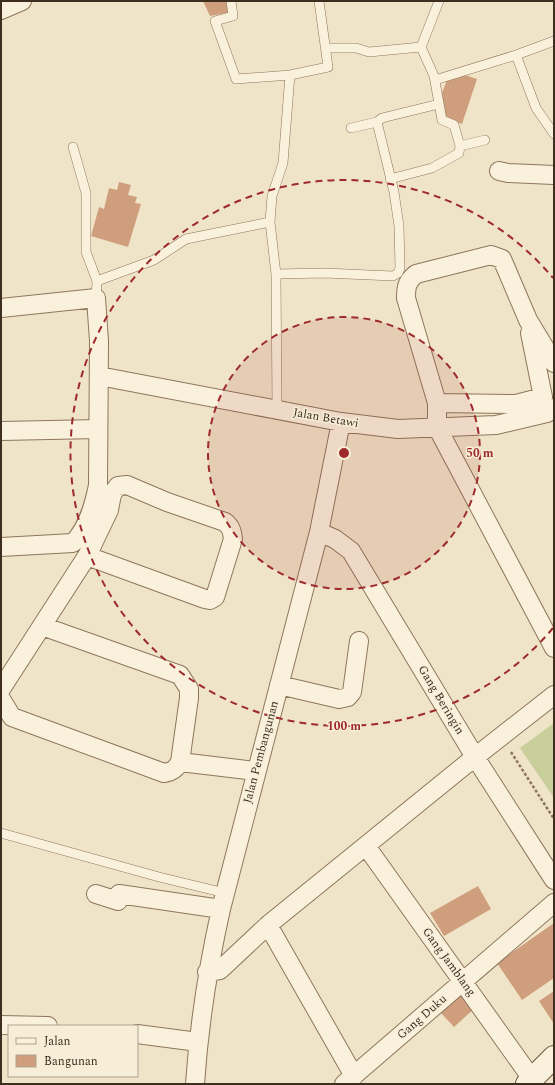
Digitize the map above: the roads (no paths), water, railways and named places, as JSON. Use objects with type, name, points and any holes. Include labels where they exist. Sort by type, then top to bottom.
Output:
[{"type":"main road","points":[[530,1081],[554,1057]]},
{"type":"street","points":[[1,10],[22,1]]},
{"type":"street","points":[[499,171],[508,173],[554,175]]},
{"type":"street","points":[[554,363],[528,320],[502,259],[491,255],[416,274],[409,280],[406,287],[406,298],[437,403],[437,427],[554,648]]},
{"type":"street","points":[[1,308],[97,289],[99,340],[98,485],[93,508],[77,539],[73,543],[1,547]]},
{"type":"street","points":[[437,403],[550,406],[528,320]]},
{"type":"street","name":"Jalan Betawi","points":[[99,376],[341,422],[398,429],[496,425],[550,406]]},
{"type":"street","name":"Jalan Pembangunan","points":[[195,1084],[198,1042],[207,972],[223,901],[256,771],[319,532],[341,422]]},
{"type":"street","points":[[1,431],[98,429]]},
{"type":"street","points":[[1,689],[87,556],[109,510],[112,494],[118,486],[127,485],[167,502],[225,522],[230,526],[233,539],[215,597],[210,600],[87,556]]},
{"type":"street","name":"Gang Beringin","points":[[319,532],[335,539],[351,551],[475,757],[554,880]]},
{"type":"street","points":[[1,699],[12,717],[164,773],[171,772],[180,762],[189,689],[180,675],[42,626]]},
{"type":"street","points":[[279,685],[339,699],[348,697],[352,692],[359,641]]},
{"type":"street","points":[[207,972],[220,970],[268,925],[554,695]]},
{"type":"street","points":[[180,762],[256,771]]},
{"type":"street","name":"Gang Jamblang","points":[[366,846],[463,982],[530,1081]]},
{"type":"street","points":[[96,894],[118,901],[119,894],[223,901]]},
{"type":"street","name":"Gang Duku","points":[[349,1080],[554,903]]},
{"type":"street","points":[[268,925],[349,1080]]},
{"type":"street","points":[[138,1034],[198,1042]]},
{"type":"lane","points":[[231,1],[233,16],[215,20],[236,79],[290,75],[328,67],[319,1]]},
{"type":"lane","points":[[390,179],[432,168],[459,153],[460,146],[454,125],[442,120],[435,80],[421,47],[439,1]]},
{"type":"lane","points":[[435,80],[516,55],[554,41]]},
{"type":"lane","points":[[326,48],[356,48],[369,52],[421,47]]},
{"type":"lane","points":[[516,55],[536,108],[554,134]]},
{"type":"lane","points":[[277,410],[276,274],[270,222],[272,196],[283,163],[290,75]]},
{"type":"lane","points":[[351,128],[377,122],[382,118],[438,104]]},
{"type":"lane","points":[[276,274],[396,275],[400,268],[399,226],[377,122]]},
{"type":"lane","points":[[460,146],[485,140]]},
{"type":"lane","points":[[73,147],[86,193],[86,252],[97,289],[154,260],[186,239],[270,222]]},
{"type":"lane","points":[[1,833],[159,877],[223,901]]}]
